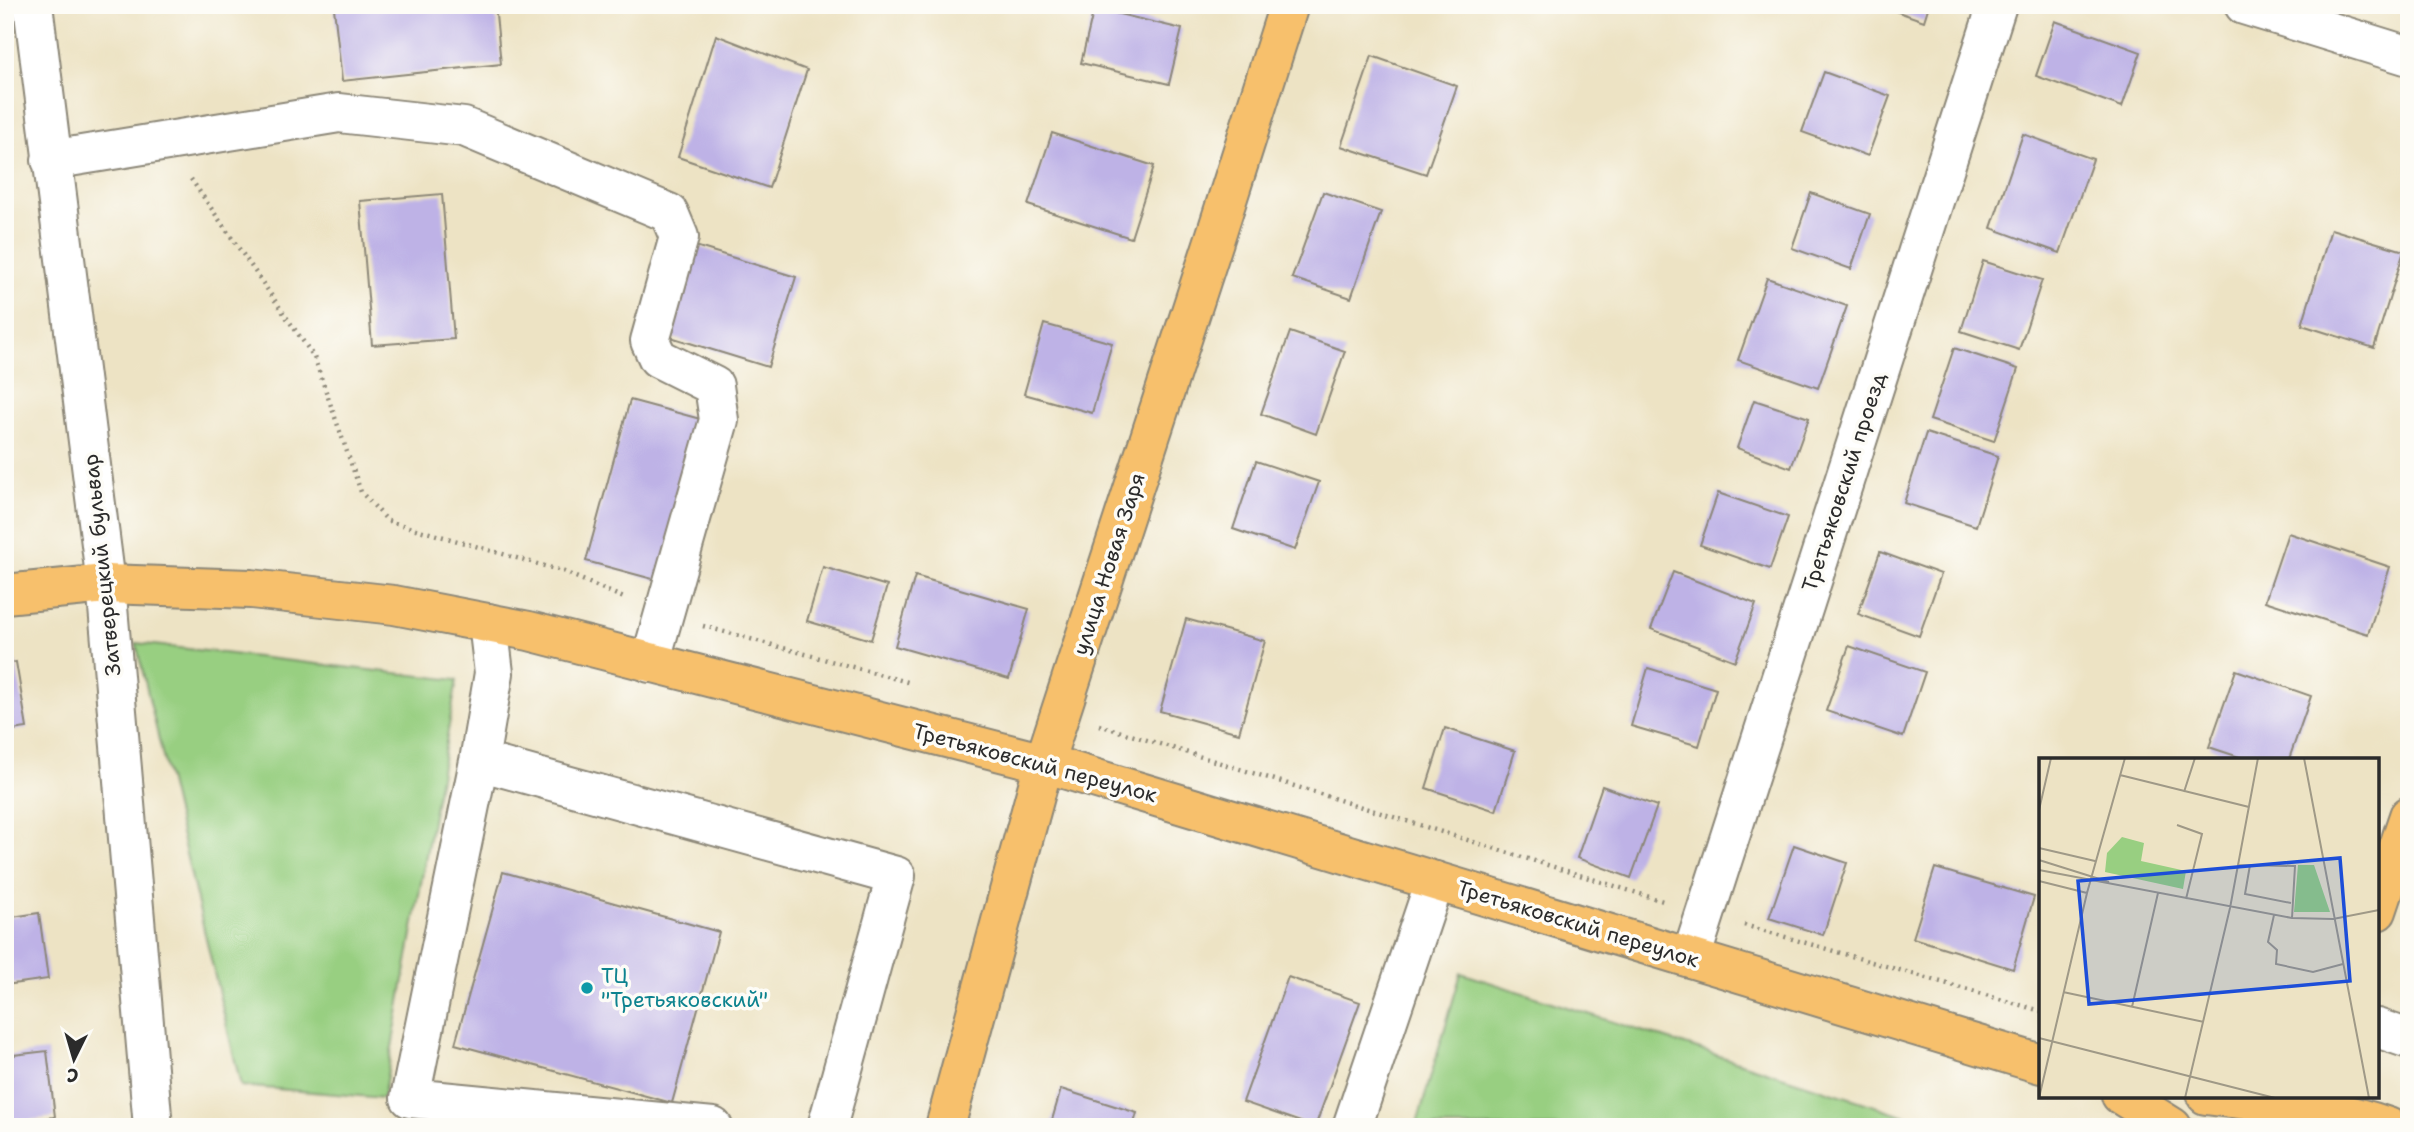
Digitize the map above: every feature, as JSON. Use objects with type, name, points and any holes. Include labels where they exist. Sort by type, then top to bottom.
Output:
[{"type":"main road","name":"улица Новая Заря","points":[[945,1127],[1044,763],[1289,5]]},
{"type":"main road","name":"Третьяковский переулок","points":[[5,594],[106,584],[298,594],[394,605],[570,641],[1044,763],[2039,1063]]},
{"type":"main road","points":[[2379,905],[2409,816]]},
{"type":"main road","points":[[2123,1097],[2172,1127]]},
{"type":"main road","points":[[2220,1097],[2367,1119],[2388,1127]]},
{"type":"street","name":"Затверецкий бульвар","points":[[33,5],[106,584],[153,1127]]},
{"type":"street","name":"Третьяковский проезд","points":[[1691,958],[1997,5]]},
{"type":"street","points":[[2244,5],[2409,56]]},
{"type":"street","points":[[51,160],[339,113],[464,127],[669,213],[679,237],[650,341],[659,358],[715,386],[719,420],[650,663]]},
{"type":"street","points":[[488,623],[494,673],[479,761],[411,1098],[713,1127]]},
{"type":"street","points":[[479,761],[896,876],[827,1127]]},
{"type":"street","points":[[1352,1127],[1435,881]]},
{"type":"street","points":[[2379,1029],[2409,1039]]},
{"type":"path","points":[[165,141],[314,356],[361,492],[388,521],[562,571],[663,615],[918,685]]},
{"type":"path","points":[[1060,713],[1705,914],[2039,1010]]},
{"type":"green space","points":[[136,643],[457,680],[383,1098],[241,1086]]},
{"type":"green space","points":[[1461,973],[1940,1127],[1416,1127]]},
{"type":"building","points":[[356,5],[495,5],[501,64],[342,81],[334,8]]},
{"type":"building","points":[[1878,5],[1929,5],[1924,21]]},
{"type":"building","points":[[1094,8],[1182,29],[1169,84],[1081,63]]},
{"type":"building","points":[[2055,21],[2141,52],[2122,107],[2036,76]]},
{"type":"building","points":[[716,35],[807,70],[769,188],[678,157]]},
{"type":"building","points":[[1372,56],[1457,86],[1426,174],[1341,146]]},
{"type":"building","points":[[1824,72],[1890,96],[1868,156],[1802,132]]},
{"type":"building","points":[[1052,133],[1154,166],[1131,238],[1028,205]]},
{"type":"building","points":[[2023,134],[2093,159],[2060,253],[1991,228]]},
{"type":"building","points":[[1323,192],[1381,212],[1351,298],[1292,278]]},
{"type":"building","points":[[1811,193],[1870,214],[1851,269],[1792,248]]},
{"type":"building","points":[[442,194],[454,339],[372,345],[360,201]]},
{"type":"building","points":[[2331,229],[2404,251],[2374,348],[2302,325]]},
{"type":"building","points":[[692,245],[796,277],[768,367],[664,335]]},
{"type":"building","points":[[1983,261],[2042,280],[2019,350],[1961,331]]},
{"type":"building","points":[[1767,278],[1847,306],[1818,388],[1738,360]]},
{"type":"building","points":[[1044,324],[1112,343],[1092,413],[1024,394]]},
{"type":"building","points":[[1290,332],[1345,351],[1316,434],[1261,414]]},
{"type":"building","points":[[1954,348],[2018,369],[1994,441],[1930,420]]},
{"type":"building","points":[[630,400],[704,420],[660,581],[586,561]]},
{"type":"building","points":[[1754,400],[1809,418],[1791,468],[1737,448]]},
{"type":"building","points":[[1926,433],[1998,456],[1976,526],[1904,503]]},
{"type":"building","points":[[1256,461],[1319,482],[1295,550],[1233,529]]},
{"type":"building","points":[[1718,493],[1788,517],[1770,569],[1700,545]]},
{"type":"building","points":[[2288,533],[2390,567],[2368,634],[2265,601]]},
{"type":"building","points":[[1880,552],[1941,574],[1919,636],[1858,614]]},
{"type":"building","points":[[823,567],[887,586],[871,640],[807,621]]},
{"type":"building","points":[[1673,572],[1756,604],[1735,661],[1651,629]]},
{"type":"building","points":[[915,576],[1029,609],[1009,679],[895,646]]},
{"type":"building","points":[[1186,619],[1265,641],[1239,733],[1160,711]]},
{"type":"building","points":[[1849,646],[1925,672],[1903,737],[1826,711]]},
{"type":"building","points":[[16,662],[27,728],[5,731],[5,664]]},
{"type":"building","points":[[1648,668],[1716,689],[1699,746],[1631,726]]},
{"type":"building","points":[[2236,670],[2311,696],[2289,758],[2242,758],[2209,747]]},
{"type":"building","points":[[1445,728],[1515,751],[1496,811],[1426,788]]},
{"type":"building","points":[[1602,786],[1657,806],[1631,878],[1577,858]]},
{"type":"building","points":[[1794,845],[1847,863],[1823,935],[1769,918]]},
{"type":"building","points":[[1935,868],[2034,897],[2013,969],[1913,938]]},
{"type":"building","name":"ТЦ \"Третьяковский\"","points":[[503,872],[719,932],[672,1103],[455,1044]]},
{"type":"building","points":[[39,913],[48,979],[5,985],[5,918]]},
{"type":"building","points":[[1288,977],[1360,1002],[1315,1127],[1243,1102]]},
{"type":"building","points":[[47,1051],[55,1117],[5,1123],[5,1056]]},
{"type":"building","points":[[1061,1089],[1137,1113],[1133,1127],[1050,1127]]},
{"type":"place","name":"ТЦ \"Третьяковский\"","points":[[587,988]]}]
